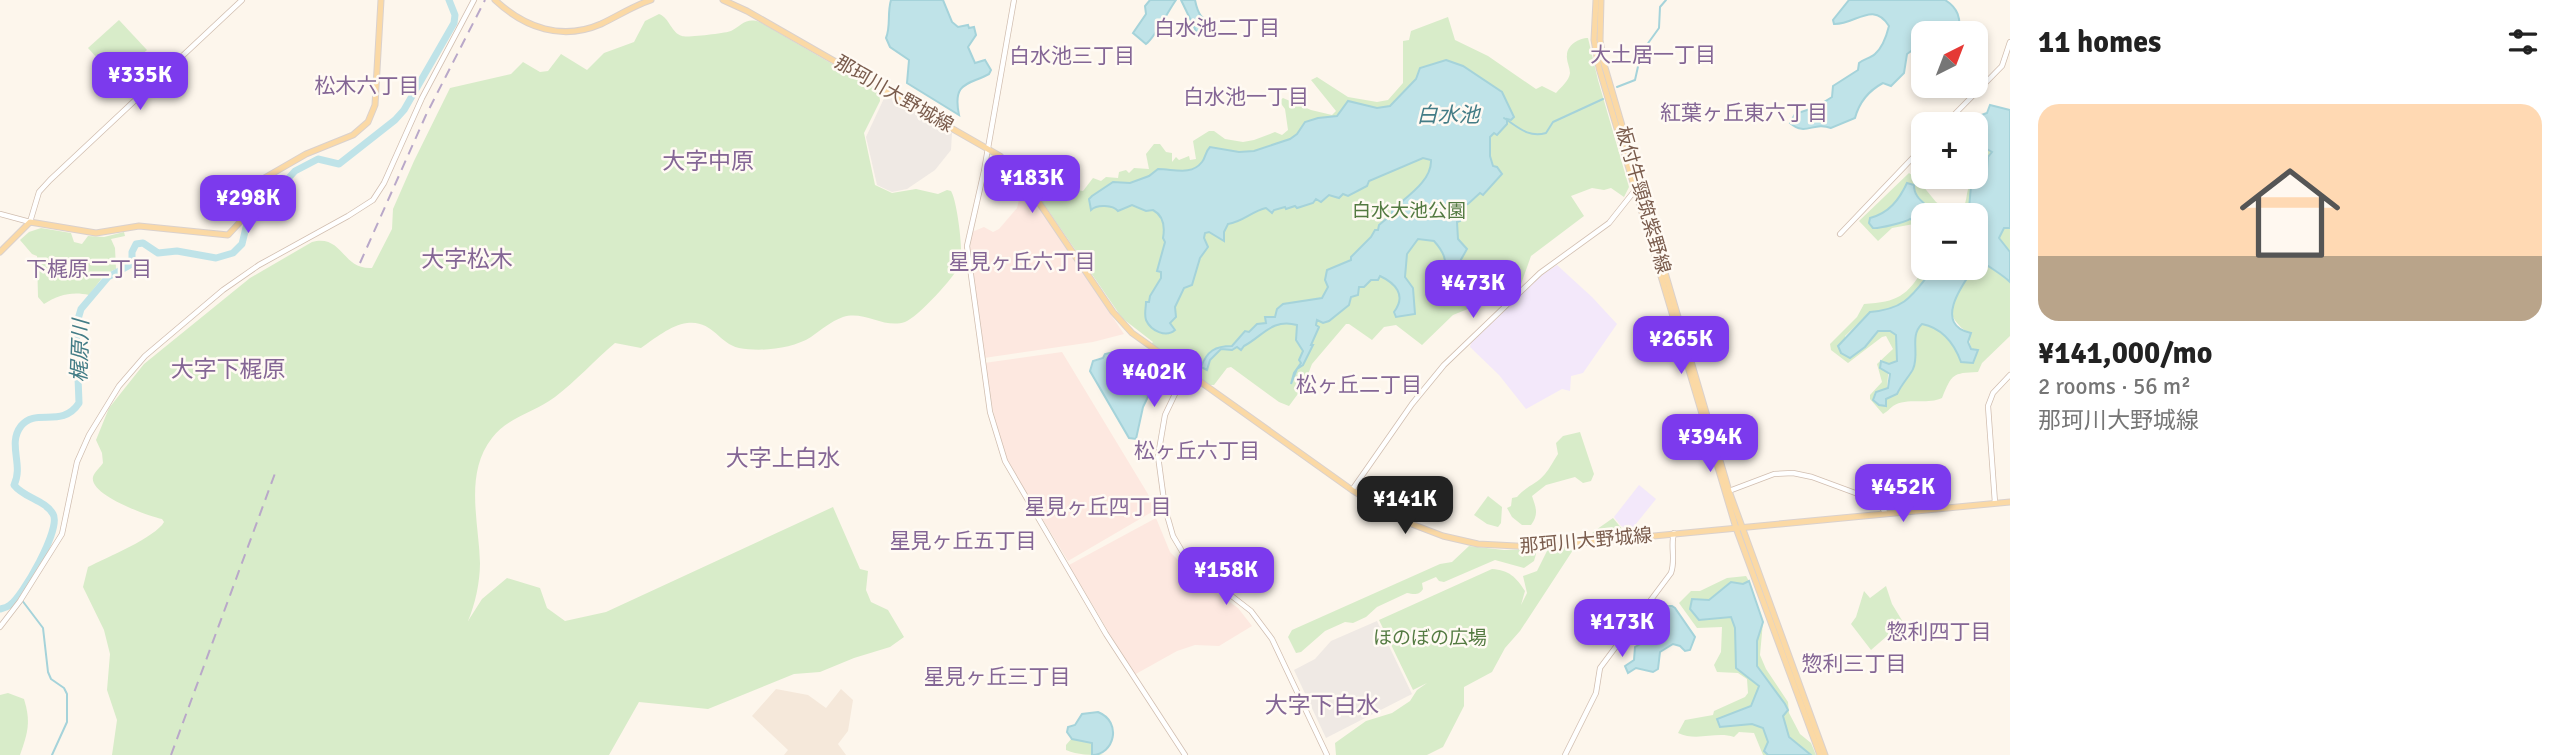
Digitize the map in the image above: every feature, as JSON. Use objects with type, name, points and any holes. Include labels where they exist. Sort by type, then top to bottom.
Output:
[{"type":"main road","points":[[0,252],[30,222],[96,233],[139,226],[228,236],[240,222],[250,190],[261,180],[306,154],[353,135],[368,122],[375,105],[381,0]]},
{"type":"main road","points":[[495,0],[513,16],[530,25],[563,32],[597,26],[651,0]]},
{"type":"main road","name":"那珂川大野城線","points":[[723,0],[747,11],[1008,163],[1023,179],[1119,320],[1137,338],[1352,490],[1405,522],[1443,536],[1478,544],[1538,547],[2010,502]]},
{"type":"main road","name":"板付牛頸筑紫野線","points":[[1598,0],[1594,40],[1599,68],[1666,300],[1739,527],[1820,755]]},
{"type":"main road","name":"板付牛頸筑紫野線","points":[[1598,0],[1604,64],[1739,527],[1825,755]]},
{"type":"street","points":[[0,214],[30,222],[36,198],[50,180],[242,0]]},
{"type":"street","points":[[0,627],[20,601],[62,534],[77,462],[89,435],[119,386],[145,356],[223,290],[259,265],[373,200],[384,183],[422,98],[474,0]]},
{"type":"street","points":[[1014,0],[988,149],[967,246],[986,390],[997,439],[1005,461],[1106,634],[1185,755]]},
{"type":"street","points":[[1957,112],[2002,66],[2010,42]]},
{"type":"street","points":[[1840,234],[1911,159]]},
{"type":"street","points":[[1352,490],[1431,378],[1540,273],[1609,223],[1636,189]]},
{"type":"street","points":[[1185,373],[1165,415],[1158,456],[1173,536],[1189,563],[1251,611],[1272,639],[1326,755]]},
{"type":"street","points":[[1995,503],[1988,406],[1993,393],[2010,375]]},
{"type":"street","points":[[1729,491],[1774,474],[1798,474],[1877,501],[1885,512]]},
{"type":"street","points":[[1565,755],[1596,693],[1600,668],[1671,573],[1674,563],[1674,533]]},
{"type":"shaded area","points":[[886,94],[952,133],[951,150],[935,170],[907,189],[892,192],[877,185],[866,137]]},
{"type":"shaded area","points":[[1023,184],[1124,334],[1093,342],[984,358],[970,247],[972,232],[984,227],[993,232],[999,229],[1017,208]]},
{"type":"shaded area","points":[[1557,265],[1617,324],[1583,373],[1571,376],[1570,391],[1562,389],[1526,409],[1499,375],[1470,347],[1471,343],[1542,275]]},
{"type":"shaded area","points":[[1062,352],[1157,509],[1068,561],[1006,459],[998,436],[984,363]]},
{"type":"shaded area","points":[[1639,485],[1656,499],[1631,530],[1621,526],[1614,517]]},
{"type":"shaded area","points":[[1156,518],[1170,552],[1197,579],[1238,608],[1252,626],[1219,646],[1195,645],[1177,651],[1134,675],[1069,565]]},
{"type":"shaded area","points":[[1377,621],[1412,694],[1326,738],[1294,670],[1315,659],[1331,641]]},
{"type":"shaded area","points":[[776,689],[808,695],[826,708],[841,689],[853,700],[848,731],[838,744],[846,755],[784,755],[788,750],[752,716]]},
{"type":"green space","points":[[659,14],[675,32],[685,36],[728,32],[748,21],[760,22],[879,91],[880,101],[864,133],[875,185],[892,193],[916,189],[938,194],[951,191],[959,227],[960,264],[936,296],[911,319],[897,324],[851,315],[830,323],[803,341],[786,347],[766,349],[739,348],[726,342],[709,328],[696,323],[675,326],[641,348],[615,343],[555,397],[498,431],[483,452],[478,467],[475,499],[479,578],[468,621],[482,599],[507,578],[540,588],[547,608],[565,621],[606,612],[833,507],[860,569],[868,571],[866,590],[871,602],[888,610],[904,637],[890,647],[820,672],[794,674],[708,709],[639,702],[609,755],[112,755],[117,720],[107,690],[110,654],[104,630],[83,587],[88,567],[141,540],[164,522],[121,504],[94,484],[93,477],[103,463],[96,440],[109,408],[144,364],[250,278],[312,242],[330,243],[354,264],[372,268],[392,229],[393,209],[450,88],[511,74],[523,62],[540,72],[548,71],[561,54],[587,70],[604,53],[634,42],[645,21]]},
{"type":"green space","name":"白水大池公園","points":[[1448,17],[1455,40],[1488,56],[1536,89],[1542,86],[1556,93],[1569,76],[1569,48],[1577,41],[1588,38],[1629,187],[1624,197],[1611,188],[1592,188],[1571,196],[1584,216],[1531,256],[1520,287],[1512,295],[1496,289],[1490,300],[1453,315],[1422,345],[1396,325],[1384,327],[1372,340],[1346,324],[1312,364],[1303,387],[1289,406],[1279,402],[1231,367],[1227,368],[1214,385],[1207,385],[1195,375],[1197,373],[1185,365],[1181,366],[1151,344],[1153,342],[1122,318],[1039,197],[1060,190],[1083,191],[1093,178],[1101,181],[1106,177],[1118,178],[1119,172],[1126,170],[1129,173],[1134,168],[1149,169],[1146,154],[1154,144],[1160,144],[1166,152],[1172,153],[1172,162],[1176,157],[1179,160],[1189,156],[1190,160],[1196,159],[1193,141],[1209,131],[1214,131],[1225,139],[1243,142],[1275,132],[1282,135],[1288,130],[1285,109],[1279,101],[1283,98],[1311,110],[1332,115],[1336,111],[1311,80],[1317,77],[1348,97],[1377,102],[1388,100],[1403,83],[1403,41],[1409,40],[1411,31]]},
{"type":"green space","points":[[119,20],[147,50],[115,78],[88,48]]},
{"type":"green space","points":[[1909,173],[1911,189],[1925,189],[1936,202],[1924,203],[1914,193],[1870,218],[1882,228],[1911,220],[1911,225],[1892,228],[1878,241],[1859,221]]},
{"type":"green space","points":[[1968,189],[1971,189],[1970,203],[1964,203]]},
{"type":"green space","points":[[2004,227],[2010,228],[2010,252],[1999,238]]},
{"type":"green space","points":[[41,228],[71,233],[74,242],[82,244],[88,236],[104,237],[124,232],[125,236],[111,239],[115,248],[116,269],[105,274],[89,295],[65,295],[44,304],[38,297],[37,256],[20,240],[29,232]]},
{"type":"green space","points":[[1988,266],[2010,282],[2010,336],[1982,363],[1978,372],[1954,376],[1942,398],[1899,403],[1883,414],[1870,399],[1870,395],[1882,382],[1877,364],[1893,349],[1886,336],[1848,363],[1831,350],[1830,344],[1857,317],[1864,304],[1893,299],[1907,291],[1916,280],[1924,280],[1908,300],[1891,311],[1870,312],[1845,336],[1850,358],[1865,347],[1878,331],[1890,331],[1897,335],[1897,361],[1889,364],[1886,399],[1897,394],[1913,369],[1916,330],[1922,324],[1936,329],[1946,337],[1961,362],[1971,349],[1968,333],[1953,317],[1951,308],[1967,280],[1988,280]]},
{"type":"green space","points":[[1580,432],[1594,474],[1591,481],[1583,483],[1575,477],[1546,485],[1532,496],[1536,511],[1534,521],[1531,525],[1522,525],[1512,517],[1507,508],[1511,506],[1512,498],[1517,497],[1545,474],[1558,454],[1556,443],[1563,436]]},
{"type":"green space","points":[[1488,496],[1502,507],[1501,523],[1498,527],[1487,524],[1474,515]]},
{"type":"green space","points":[[1613,518],[1623,530],[1622,535],[1591,538],[1593,532]]},
{"type":"green space","points":[[1469,546],[1504,550],[1533,549],[1536,554],[1534,561],[1524,568],[1495,560],[1444,582],[1436,577],[1422,583],[1423,589],[1420,593],[1407,593],[1377,607],[1366,617],[1325,631],[1301,652],[1296,653],[1288,637],[1292,630],[1440,564],[1452,562]]},
{"type":"green space","name":"ほのぼの広場","points":[[1575,547],[1520,631],[1505,648],[1492,672],[1464,687],[1464,706],[1443,747],[1427,755],[1336,755],[1335,743],[1366,721],[1392,713],[1410,701],[1417,690],[1427,683],[1413,690],[1379,620],[1492,569],[1512,575],[1518,582],[1525,591],[1521,605],[1527,593],[1523,576],[1537,571],[1548,549]]},
{"type":"green space","points":[[1746,576],[1749,581],[1743,584],[1731,582],[1709,600],[1699,620],[1731,617],[1735,628],[1736,668],[1759,686],[1751,706],[1717,720],[1720,727],[1752,724],[1763,728],[1768,742],[1764,751],[1768,755],[1763,755],[1754,733],[1739,732],[1734,737],[1692,737],[1678,733],[1685,720],[1713,715],[1714,711],[1745,697],[1748,693],[1747,679],[1738,673],[1717,672],[1714,665],[1721,652],[1722,627],[1697,628],[1679,603],[1691,591],[1700,591],[1727,578]]},
{"type":"green space","points":[[1886,586],[1892,604],[1903,622],[1871,650],[1851,624],[1864,591],[1870,598]]},
{"type":"green space","points":[[1763,622],[1760,655],[1788,702],[1789,713],[1800,734],[1811,743],[1816,755],[1811,755],[1789,737],[1783,716],[1757,666],[1757,641]]},
{"type":"green space","points":[[8,693],[24,699],[26,707],[28,727],[20,755],[0,755],[0,695]]},
{"type":"green space","points":[[1072,738],[1088,740],[1093,744],[1096,753],[1103,755],[1066,750],[1066,745]]},
{"type":"water","points":[[891,0],[943,0],[952,22],[958,27],[974,27],[976,35],[968,47],[975,63],[985,60],[991,70],[989,74],[960,90],[957,104],[959,115],[907,83],[909,60],[890,47],[886,38]]},
{"type":"water","points":[[1150,0],[1176,0],[1146,44],[1133,33],[1146,14],[1145,6]]},
{"type":"water","points":[[1181,0],[1195,0],[1200,14],[1211,25],[1211,34],[1196,31]]},
{"type":"water","points":[[1849,0],[1945,0],[1953,6],[1959,21],[1911,21],[1911,51],[1907,54],[1904,73],[1891,86],[1883,83],[1869,94],[1855,118],[1831,128],[1819,126],[1801,129],[1790,123],[1795,114],[1816,107],[1832,97],[1833,86],[1858,70],[1859,63],[1880,48],[1889,26],[1883,18],[1870,14],[1842,23],[1834,24],[1833,20]]},
{"type":"water","name":"白水池","points":[[1446,60],[1463,66],[1502,92],[1514,117],[1507,119],[1507,124],[1497,135],[1494,133],[1490,137],[1493,166],[1502,174],[1483,195],[1480,193],[1468,204],[1460,207],[1458,239],[1467,249],[1450,279],[1444,275],[1444,256],[1434,241],[1418,239],[1407,254],[1405,277],[1413,288],[1415,314],[1396,317],[1394,312],[1398,306],[1398,290],[1380,276],[1378,280],[1371,280],[1364,287],[1359,287],[1358,295],[1351,297],[1349,305],[1329,321],[1323,323],[1317,320],[1316,325],[1319,327],[1313,345],[1303,365],[1297,369],[1291,384],[1294,373],[1301,363],[1299,360],[1303,351],[1296,340],[1297,325],[1288,323],[1268,329],[1241,350],[1237,347],[1232,350],[1221,349],[1210,360],[1207,370],[1201,367],[1212,351],[1232,346],[1245,331],[1249,332],[1257,324],[1266,323],[1265,317],[1275,317],[1277,309],[1283,304],[1322,298],[1328,287],[1325,280],[1327,270],[1351,260],[1375,230],[1378,230],[1379,225],[1392,214],[1392,210],[1423,182],[1431,160],[1423,158],[1369,181],[1367,186],[1348,196],[1343,194],[1339,198],[1329,195],[1321,202],[1316,199],[1313,203],[1297,208],[1285,207],[1272,213],[1266,208],[1261,209],[1228,224],[1224,241],[1209,232],[1205,233],[1208,247],[1200,258],[1192,285],[1184,288],[1175,307],[1176,317],[1170,323],[1175,330],[1163,333],[1148,324],[1145,316],[1146,302],[1149,302],[1161,278],[1161,272],[1157,271],[1165,242],[1162,219],[1153,210],[1146,211],[1132,205],[1118,211],[1105,206],[1091,210],[1089,199],[1092,196],[1113,182],[1130,183],[1149,176],[1158,169],[1193,169],[1202,162],[1210,147],[1239,152],[1254,151],[1290,139],[1305,122],[1337,116],[1348,101],[1377,108],[1390,106],[1416,79],[1420,68]]},
{"type":"water","points":[[1990,105],[2010,110],[2010,228],[2004,228],[1999,238],[2010,252],[2010,282],[1988,266],[1988,203],[1970,203],[1971,189],[1988,189],[1988,157],[1992,152],[1988,150],[1987,112]]},
{"type":"water","points":[[1907,183],[1911,184],[1911,189],[1915,189],[1924,203],[1911,203],[1911,220],[1873,228],[1869,223],[1870,218],[1883,213],[1901,195]]},
{"type":"water","points":[[1924,280],[1966,280],[1952,313],[1954,322],[1960,329],[1971,333],[1968,342],[1971,349],[1978,350],[1973,363],[1961,362],[1946,337],[1936,329],[1922,324],[1916,334],[1916,357],[1912,371],[1897,394],[1886,399],[1886,406],[1879,405],[1873,400],[1876,392],[1888,388],[1890,374],[1880,368],[1881,361],[1889,364],[1897,361],[1896,335],[1890,331],[1878,331],[1865,347],[1850,358],[1841,353],[1838,346],[1870,312],[1901,304]]},
{"type":"water","points":[[1122,350],[1158,376],[1143,407],[1136,439],[1129,438],[1090,371],[1093,361],[1103,358],[1105,354]]},
{"type":"water","points":[[1749,581],[1763,622],[1757,641],[1757,666],[1788,710],[1783,716],[1789,737],[1811,755],[1768,755],[1764,751],[1768,742],[1763,728],[1752,724],[1720,727],[1717,719],[1751,706],[1759,686],[1736,668],[1735,628],[1731,617],[1699,620],[1690,609],[1692,599],[1709,600],[1731,582],[1743,584]]},
{"type":"water","points":[[1666,606],[1675,608],[1695,637],[1690,650],[1685,651],[1673,644],[1660,652],[1658,669],[1653,672],[1636,668],[1628,673],[1625,666],[1634,660],[1635,647],[1658,633],[1659,615]]},
{"type":"water","points":[[1098,712],[1111,723],[1113,737],[1106,750],[1092,755],[1092,743],[1072,739],[1067,732],[1068,727],[1075,725],[1082,714]]},
{"type":"waterway","name":"梶原川","points":[[0,609],[10,605],[23,589],[52,533],[53,514],[14,485],[17,477],[15,440],[21,426],[27,421],[65,415],[79,403],[76,326],[81,309],[108,277],[132,264],[132,252],[136,244],[143,243],[158,253],[177,251],[216,258],[233,253],[242,244],[254,204],[285,182],[295,171],[318,159],[339,164],[395,120],[404,110],[454,23],[455,15],[449,0]]},
{"type":"waterway","points":[[1617,87],[1635,80],[1641,53],[1659,28],[1660,7],[1666,0]]},
{"type":"waterway","points":[[1504,118],[1528,133],[1546,133],[1553,122],[1603,99]]},
{"type":"waterway","points":[[18,595],[43,628],[48,672],[51,679],[64,688],[67,694],[67,722],[52,755]]},
{"type":"railway","points":[[360,263],[426,115],[485,0]]},
{"type":"railway","points":[[171,755],[277,468]]},
{"type":"district","name":"白水池二丁目","points":[[1217,28]]},
{"type":"district","name":"大土居一丁目","points":[[1653,55]]},
{"type":"district","name":"白水池三丁目","points":[[1072,56]]},
{"type":"district","name":"松木六丁目","points":[[367,86]]},
{"type":"district","name":"白水池一丁目","points":[[1246,97]]},
{"type":"district","name":"紅葉ヶ丘東六丁目","points":[[1744,113]]},
{"type":"district","name":"大字中原","points":[[708,161]]},
{"type":"district","name":"大字松木","points":[[467,259]]},
{"type":"district","name":"星見ヶ丘六丁目","points":[[1022,262]]},
{"type":"district","name":"下梶原二丁目","points":[[89,269]]},
{"type":"district","name":"大字下梶原","points":[[228,369]]},
{"type":"district","name":"松ヶ丘二丁目","points":[[1359,385]]},
{"type":"district","name":"松ヶ丘六丁目","points":[[1197,451]]},
{"type":"district","name":"大字上白水","points":[[783,458]]},
{"type":"district","name":"星見ヶ丘四丁目","points":[[1098,507]]},
{"type":"district","name":"星見ヶ丘五丁目","points":[[963,541]]},
{"type":"district","name":"惣利四丁目","points":[[1939,632]]},
{"type":"district","name":"惣利三丁目","points":[[1854,664]]},
{"type":"district","name":"星見ヶ丘三丁目","points":[[997,677]]},
{"type":"district","name":"大字下白水","points":[[1322,705]]}]
